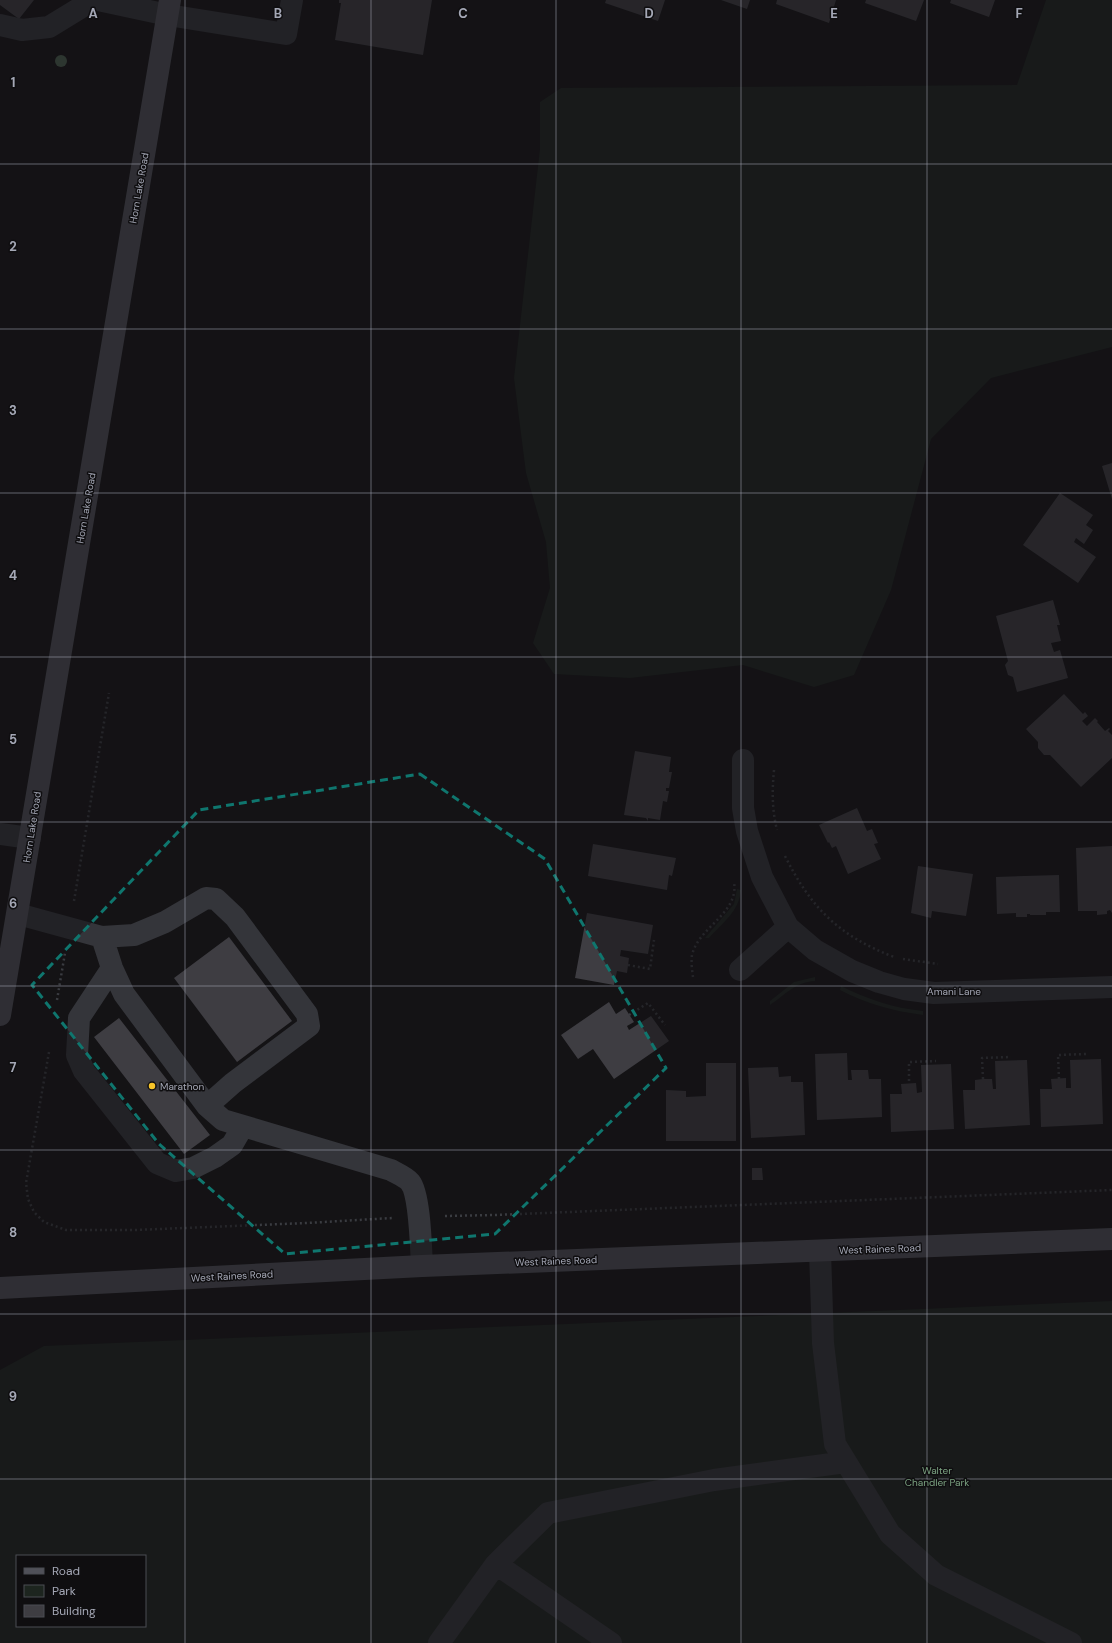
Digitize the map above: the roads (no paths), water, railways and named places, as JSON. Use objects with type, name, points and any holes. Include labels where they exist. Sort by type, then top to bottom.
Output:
[{"type":"main road","name":"Horn Lake Road","points":[[0,1015],[169,7]]},
{"type":"main road","name":"West Raines Road","points":[[0,1288],[422,1266],[1112,1239]]},
{"type":"street","points":[[0,25],[22,30],[49,27],[93,0]]},
{"type":"street","points":[[98,0],[169,7],[286,34],[292,0]]},
{"type":"street","points":[[740,970],[788,927],[762,877],[747,831],[743,808],[743,760]]},
{"type":"street","points":[[0,834],[30,838]]},
{"type":"street","points":[[18,914],[102,937],[134,936],[165,922],[206,898],[216,899],[235,917],[306,1014],[309,1026],[233,1083],[207,1106]]},
{"type":"street","name":"Amani Lane","points":[[788,927],[815,950],[852,971],[879,982],[904,989],[934,993],[1112,987]]},
{"type":"street","points":[[102,937],[112,968],[124,994],[207,1106],[223,1120],[391,1170],[410,1182],[416,1200],[422,1266]]},
{"type":"street","points":[[112,968],[79,1018],[77,1055],[84,1071],[157,1163],[176,1171],[193,1168],[215,1157],[232,1145],[243,1126]]},
{"type":"street","points":[[820,1251],[823,1343],[835,1444],[890,1534],[936,1575],[1071,1643]]},
{"type":"street","points":[[439,1643],[496,1564],[548,1513],[714,1480],[846,1462]]},
{"type":"street","points":[[496,1564],[611,1643]]},
{"type":"place","name":"Marathon","points":[[152,1086]]},
{"type":"park label","name":"Walter Chandler Park","points":[[937,1476]]}]
